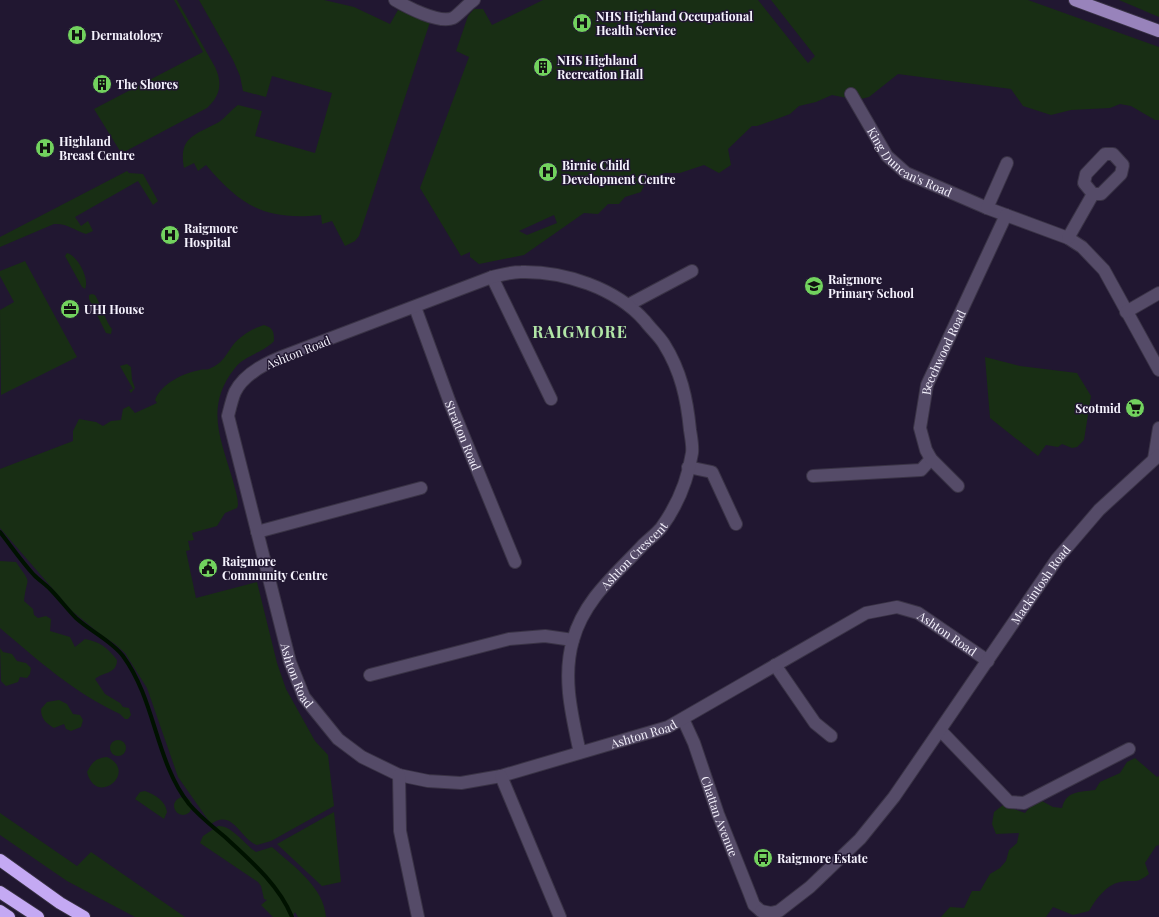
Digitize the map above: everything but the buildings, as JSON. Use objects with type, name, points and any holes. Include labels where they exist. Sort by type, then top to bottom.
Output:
[{"type":"highway","points":[[0,860],[60,903],[84,917]]},
{"type":"highway","points":[[0,892],[38,917]]},
{"type":"highway","points":[[60,903],[95,917]]},
{"type":"highway","points":[[0,911],[9,917]]},
{"type":"main road","points":[[1076,0],[1159,31]]},
{"type":"street","points":[[395,0],[440,20],[453,18],[465,6],[474,0]]},
{"type":"street","name":"King Duncan's Road","points":[[851,94],[887,156],[906,173],[987,208],[1068,238],[1082,247],[1104,270],[1159,370]]},
{"type":"street","points":[[987,208],[1007,162]]},
{"type":"street","points":[[1068,238],[1093,194]]},
{"type":"street","name":"Beechwood Road","points":[[958,486],[931,459],[926,450],[920,428],[927,385],[1006,215]]},
{"type":"street","points":[[628,305],[692,271]]},
{"type":"street","name":"Ashton Crescent","points":[[492,277],[520,272],[545,273],[578,281],[608,292],[639,314],[663,342],[672,357],[686,396],[693,452],[682,491],[660,528],[604,584],[586,610],[573,640],[568,681],[571,710],[580,752]]},
{"type":"street","points":[[492,277],[551,399]]},
{"type":"street","name":"Ashton Road","points":[[492,277],[266,363],[247,377],[236,391],[228,416],[290,662],[304,697],[338,739],[362,757],[399,775],[428,781],[461,783],[501,776],[668,727],[866,613],[897,607],[918,613],[988,661]]},
{"type":"street","points":[[1126,312],[1159,293]]},
{"type":"street","name":"Stratton Road","points":[[415,307],[450,403],[515,562]]},
{"type":"street","points":[[1156,457],[1159,428]]},
{"type":"street","name":"Mackintosh Road","points":[[758,914],[778,911],[788,904],[810,887],[860,839],[894,797],[941,731],[1057,559],[1089,521],[1156,457]]},
{"type":"street","points":[[813,476],[921,470],[931,459]]},
{"type":"street","points":[[688,467],[712,472],[736,524]]},
{"type":"street","points":[[257,532],[421,488]]},
{"type":"street","points":[[370,674],[509,639],[545,636],[573,640]]},
{"type":"street","points":[[775,665],[815,723],[831,736]]},
{"type":"street","name":"Chattan Avenue","points":[[683,719],[694,743],[718,814],[758,914]]},
{"type":"street","points":[[941,731],[1009,802],[1024,802],[1129,749]]},
{"type":"street","points":[[399,775],[400,831],[418,917]]},
{"type":"street","points":[[501,776],[560,917]]},
{"type":"green space","points":[[174,0],[177,0],[215,67],[219,79],[219,89],[215,99],[207,108],[126,151],[120,151],[94,109],[203,52]]},
{"type":"green space","points":[[199,0],[324,0],[354,7],[390,24],[398,10],[430,22],[359,236],[355,241],[345,246],[332,221],[322,224],[321,215],[284,215],[269,213],[256,208],[231,191],[206,165],[198,171],[194,163],[184,168],[183,157],[186,143],[196,134],[219,122],[238,105],[262,111],[255,136],[315,153],[332,93],[272,76],[266,97],[243,91],[240,76],[233,60]]},
{"type":"green space","points":[[543,0],[758,0],[808,63],[815,56],[771,0],[1028,0],[1159,47],[1159,120],[1155,120],[1131,106],[1120,104],[1110,108],[1071,110],[1051,115],[1023,106],[1011,89],[898,74],[869,97],[857,100],[832,95],[816,102],[799,106],[790,114],[757,126],[752,126],[728,149],[731,165],[719,173],[704,165],[680,173],[664,173],[656,179],[647,179],[641,192],[625,197],[619,204],[608,204],[598,214],[584,213],[524,255],[479,264],[470,257],[470,252],[461,256],[420,188],[469,57],[456,51],[468,16],[474,9],[483,9],[492,25]],"holes":[[[554,215],[557,223],[527,235],[519,231]]]},
{"type":"green space","points":[[1119,0],[1159,0],[1159,17]]},
{"type":"green space","points":[[127,171],[129,173],[143,174],[158,201],[153,205],[138,181],[75,217],[81,226],[88,221],[93,231],[86,234],[67,226],[54,224],[0,247],[0,237]]},
{"type":"green space","points":[[67,253],[75,258],[82,268],[86,279],[85,289],[82,287],[65,256]]},
{"type":"green space","points":[[25,261],[77,357],[1,395],[0,310],[14,302],[0,276],[0,271]]},
{"type":"green space","points":[[89,295],[95,295],[112,329],[111,334],[106,333],[89,299]]},
{"type":"green space","points":[[264,325],[272,330],[274,341],[270,345],[244,360],[235,368],[226,382],[220,396],[218,423],[220,437],[236,493],[238,502],[237,508],[225,513],[217,526],[192,533],[194,540],[188,541],[190,550],[186,551],[196,598],[257,582],[277,663],[286,689],[315,741],[328,755],[334,806],[271,841],[257,845],[251,842],[231,822],[219,820],[211,824],[178,777],[147,688],[125,653],[72,611],[0,528],[0,469],[73,441],[73,431],[79,419],[96,422],[103,426],[111,421],[121,420],[123,409],[129,406],[135,413],[157,403],[155,400],[158,394],[167,384],[193,371],[214,367],[223,359],[239,338],[251,330]]},
{"type":"green space","points":[[985,357],[1020,366],[1077,373],[1091,396],[1084,440],[1077,447],[1072,448],[1062,444],[1058,447],[1046,445],[1038,456],[990,418]]},
{"type":"green space","points":[[127,364],[131,367],[132,380],[135,388],[131,393],[129,390],[133,389],[120,366]]},
{"type":"green space","points":[[0,561],[16,562],[28,581],[24,601],[33,609],[34,615],[38,618],[46,616],[51,619],[50,631],[70,637],[75,647],[85,639],[103,646],[113,655],[117,660],[115,668],[95,679],[105,694],[120,703],[123,707],[129,708],[131,715],[128,719],[125,719],[120,714],[72,686],[0,628]]},
{"type":"green space","points":[[0,648],[3,652],[12,654],[17,661],[26,663],[31,668],[30,674],[27,678],[20,677],[18,682],[6,686],[1,681]]},
{"type":"green space","points":[[59,700],[67,704],[73,714],[80,715],[83,720],[81,727],[71,731],[66,729],[64,724],[54,728],[44,720],[41,709],[47,702]]},
{"type":"green space","points":[[118,740],[124,742],[126,748],[124,754],[118,756],[112,754],[110,748],[112,742]]},
{"type":"green space","points":[[107,757],[116,763],[119,771],[117,778],[112,784],[106,787],[98,787],[92,782],[87,772],[95,761],[100,758]]},
{"type":"green space","points":[[1135,758],[1157,777],[1159,776],[1159,845],[1156,846],[1145,863],[1149,874],[1138,881],[1125,881],[1110,886],[1098,897],[1089,911],[1073,915],[1053,907],[1046,917],[941,917],[950,907],[964,908],[972,891],[980,891],[990,874],[1000,868],[1006,861],[1009,850],[1017,843],[1019,833],[996,834],[992,824],[994,812],[1003,805],[1025,813],[1031,806],[1042,801],[1053,807],[1062,808],[1064,802],[1070,795],[1095,790],[1100,782],[1120,773],[1127,762]]},
{"type":"green space","points":[[145,791],[156,796],[162,801],[167,812],[164,819],[135,799],[140,792]]},
{"type":"green space","points":[[183,797],[189,800],[192,806],[189,812],[183,815],[177,812],[174,806],[177,800]]},
{"type":"green space","points":[[334,812],[341,882],[322,886],[277,844]]},
{"type":"green space","points":[[0,813],[77,866],[91,852],[185,917],[135,917],[67,881],[0,835]]},
{"type":"green space","points":[[218,826],[233,832],[256,852],[272,847],[298,870],[314,887],[324,906],[326,917],[298,917],[295,912],[292,917],[273,917],[261,905],[267,900],[264,899],[261,886],[258,882],[200,843],[203,836]]},
{"type":"waterway","points":[[0,532],[36,577],[50,589],[76,618],[107,641],[123,656],[134,674],[142,692],[169,769],[189,804],[254,864],[280,894],[292,917]]},
{"type":"place","name":"NHS Highland Occupational Health Service","points":[[582,23]]},
{"type":"place","name":"Dermatology","points":[[77,35]]},
{"type":"place","name":"NHS Highland Recreation Hall","points":[[543,67]]},
{"type":"place","name":"The Shores","points":[[102,84]]},
{"type":"place","name":"Highland Breast Centre","points":[[45,148]]},
{"type":"place","name":"Birnie Child Development Centre","points":[[548,172]]},
{"type":"place","name":"Raigmore Hospital","points":[[170,235]]},
{"type":"place","name":"Raigmore Primary School","points":[[814,286]]},
{"type":"place","name":"UHI House","points":[[70,309]]},
{"type":"place","name":"Scotmid","points":[[1135,408]]},
{"type":"place","name":"Raigmore Community Centre","points":[[208,568]]},
{"type":"place","name":"Raigmore Estate","points":[[763,858]]},
{"type":"district","name":"RAIGMORE","points":[[580,331]]}]
